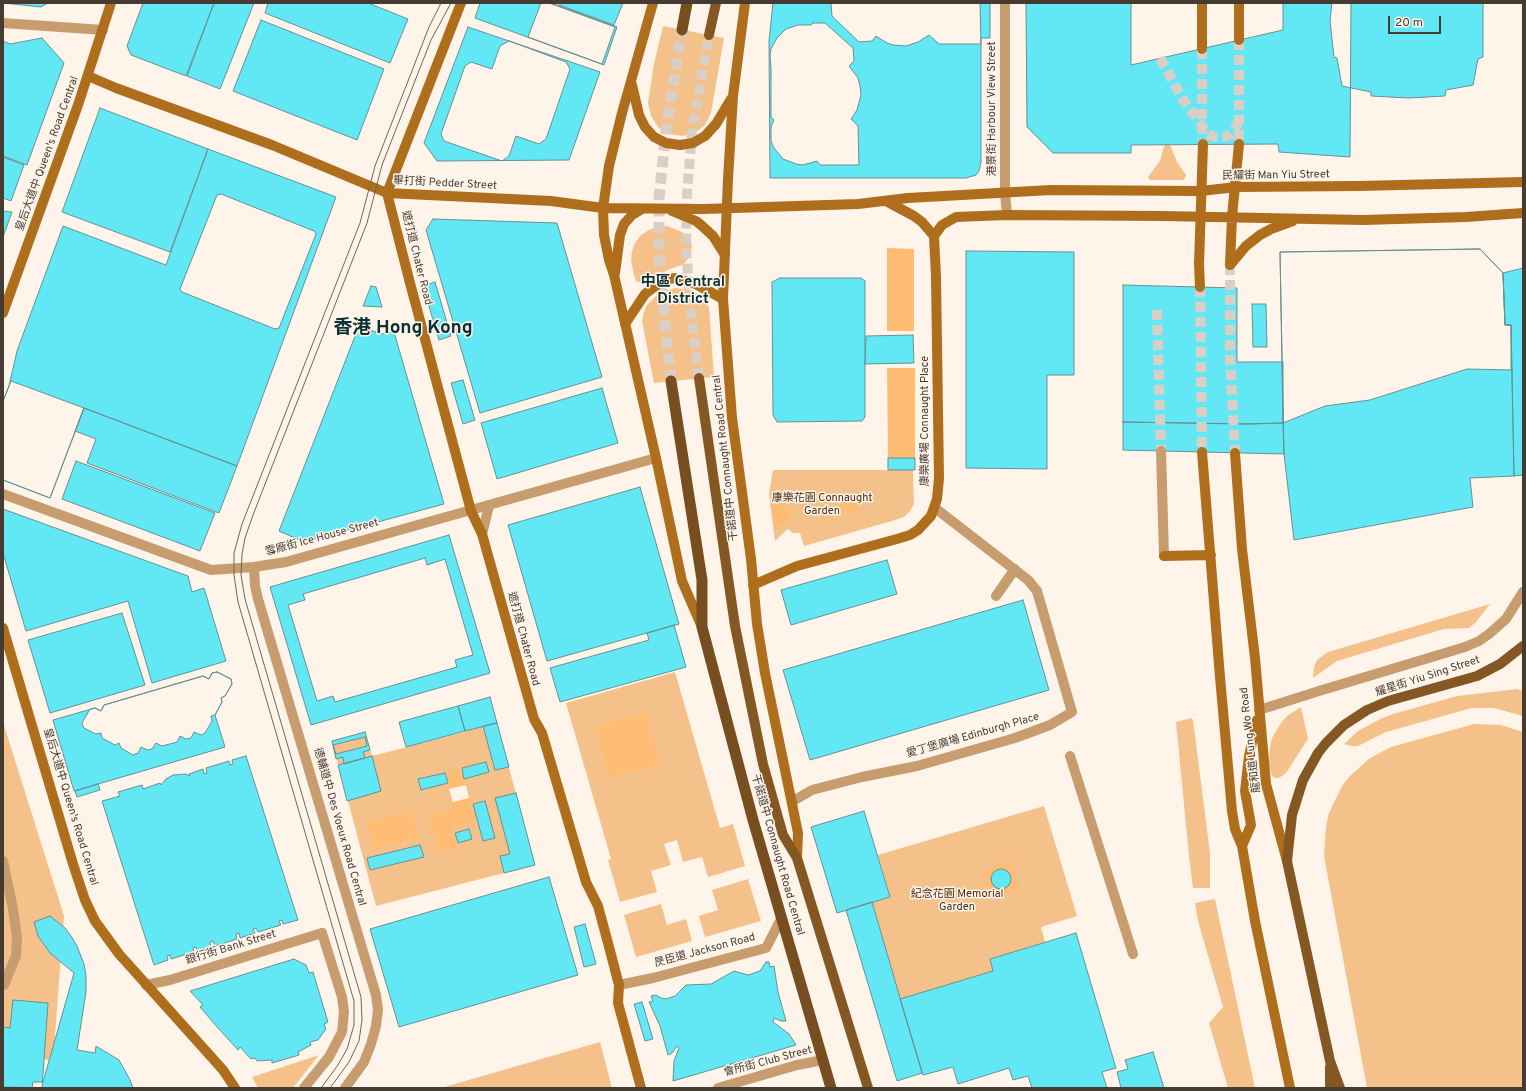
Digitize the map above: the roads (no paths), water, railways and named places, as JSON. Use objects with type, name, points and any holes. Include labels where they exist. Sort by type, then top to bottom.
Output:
[{"type":"highway","points":[[682,30],[688,3]]},
{"type":"highway","name":"干諾道中 Connaught Road Central","points":[[671,381],[702,580],[702,627],[752,820],[831,1088]]},
{"type":"main road","name":"皇后大道中 Queen's Road Central","points":[[3,313],[88,76],[112,3]]},
{"type":"main road","points":[[387,193],[461,3]]},
{"type":"main road","name":"干諾道中 Connaught Road Central","points":[[653,3],[609,166],[603,208],[604,235],[656,458],[682,581],[702,627]]},
{"type":"main road","points":[[709,35],[716,3]]},
{"type":"main road","name":"干諾道中 Connaught Road Central","points":[[745,3],[733,96],[723,299],[733,425],[757,624],[765,673],[798,833],[796,858]]},
{"type":"main road","points":[[1202,3],[1202,49]]},
{"type":"main road","points":[[1238,40],[1239,3]]},
{"type":"main road","name":"畢打街 Pedder Street","points":[[88,76],[116,88],[266,143],[387,193],[551,201],[603,208],[727,208]]},
{"type":"main road","points":[[632,84],[639,115],[645,127],[654,137],[666,143],[680,145],[693,143],[705,136],[716,124],[733,96]]},
{"type":"main road","points":[[1200,287],[1199,264],[1203,144]]},
{"type":"main road","points":[[1239,144],[1232,217],[1230,265],[1246,246],[1260,234],[1282,224],[1300,219]]},
{"type":"main road","name":"民耀街 Man Yiu Street","points":[[1005,193],[1051,190],[1202,191],[1236,187],[1523,182]]},
{"type":"main road","name":"遮打道 Chater Road","points":[[387,193],[471,511],[482,534],[528,699],[534,719],[542,733],[586,882],[598,906],[619,985],[618,1003],[641,1088]]},
{"type":"main road","points":[[727,208],[858,204],[908,198],[1005,193]]},
{"type":"main road","points":[[886,201],[914,216],[934,236],[942,225],[956,217],[1007,215],[1379,219],[1466,217],[1523,213]]},
{"type":"main road","points":[[614,275],[620,235],[624,224],[632,215],[643,208]]},
{"type":"main road","points":[[666,208],[696,221],[713,236],[725,255]]},
{"type":"main road","name":"康樂廣場 Connaught Place","points":[[753,585],[797,566],[897,539],[910,534],[925,524],[935,508],[939,474],[936,268],[934,236]]},
{"type":"main road","points":[[625,324],[645,294],[658,284],[670,279],[682,279],[694,283],[723,299]]},
{"type":"main road","name":"干諾道中 Connaught Road Central","points":[[700,378],[728,582],[750,704],[764,764],[783,835],[796,858],[868,1088]]},
{"type":"main road","points":[[1202,452],[1232,811],[1235,829],[1242,846],[1255,921],[1290,1088]]},
{"type":"main road","name":"龍和道 Lung Wo Road","points":[[1236,453],[1242,549],[1255,658],[1266,784],[1287,861],[1330,1061],[1340,1088]]},
{"type":"main road","points":[[1164,556],[1211,555]]},
{"type":"main road","name":"皇后大道中 Queen's Road Central","points":[[3,628],[70,857],[85,900],[95,921],[106,937],[146,985],[223,1070],[235,1088]]},
{"type":"main road","name":"耀星街 Yiu Sing Street","points":[[1287,861],[1289,832],[1296,798],[1303,780],[1318,753],[1334,734],[1355,718],[1377,706],[1467,679],[1488,671],[1500,664],[1523,646]]},
{"type":"main road","points":[[1242,846],[1251,826],[1245,790],[1249,756],[1259,710]]},
{"type":"main road","points":[[1330,1061],[1330,1088]]},
{"type":"street","name":"港景街 Harbour View Street","points":[[1005,3],[1005,193],[1007,215]]},
{"type":"street","points":[[3,23],[103,30]]},
{"type":"street","points":[[1161,451],[1164,556]]},
{"type":"street","name":"雪廠街 Ice House Street","points":[[3,494],[211,570],[254,567],[286,562],[656,458]]},
{"type":"street","points":[[482,534],[489,506]]},
{"type":"street","points":[[935,508],[1015,569],[996,596]]},
{"type":"street","name":"德輔道中 Des Voeux Road Central","points":[[254,567],[255,586],[258,598],[376,995],[378,1010],[376,1026],[371,1044],[364,1062],[345,1088]]},
{"type":"street","name":"愛丁堡廣場 Edinburgh Place","points":[[792,801],[812,790],[849,780],[918,766],[1015,738],[1050,725],[1072,712],[1037,591],[1028,580],[1015,569]]},
{"type":"street","name":"耀星街 Yiu Sing Street","points":[[1259,710],[1465,647],[1479,641],[1506,619],[1523,592]]},
{"type":"street","points":[[1070,756],[1133,954]]},
{"type":"street","points":[[3,861],[14,909],[17,938],[16,956],[4,985]]},
{"type":"street","name":"昃臣道 Jackson Road","points":[[619,985],[653,978],[766,948],[781,919]]},
{"type":"street","name":"銀行街 Bank Street","points":[[146,985],[170,980],[322,933],[342,997],[344,1012],[342,1032],[329,1057],[304,1088]]},
{"type":"street","name":"會所街 Club Street","points":[[718,1088],[797,1065],[823,1060]]},
{"type":"tunnel","points":[[671,381],[659,254],[659,198],[666,130],[682,30]]},
{"type":"tunnel","points":[[699,378],[692,323],[686,249],[687,194],[692,131],[709,35]]},
{"type":"tunnel","points":[[1239,40],[1239,144]]},
{"type":"tunnel","points":[[1202,49],[1203,144]]},
{"type":"tunnel","points":[[1160,58],[1182,98],[1206,132],[1214,137],[1230,135],[1235,129],[1239,120]]},
{"type":"tunnel","points":[[1230,265],[1230,357],[1235,453]]},
{"type":"tunnel","points":[[1200,287],[1202,452]]},
{"type":"tunnel","points":[[1157,310],[1161,451]]},
{"type":"tram line","points":[[321,1088],[338,1065],[347,1049],[354,1025],[354,1001],[238,602],[234,575],[234,553],[242,524],[360,223],[375,166],[429,27],[441,3]]},
{"type":"tram line","points":[[330,1088],[349,1062],[359,1041],[362,1020],[361,997],[245,599],[241,575],[242,554],[245,538],[253,515],[367,223],[382,165],[431,40],[451,3]]},
{"type":"district","name":"中區 Central District","points":[[683,292]]},
{"type":"district","name":"香港 Hong Kong","points":[[403,329]]},
{"type":"park label","name":"康樂花園 Connaught Garden","points":[[822,505]]},
{"type":"park label","name":"紀念花園 Memorial Garden","points":[[957,901]]}]
